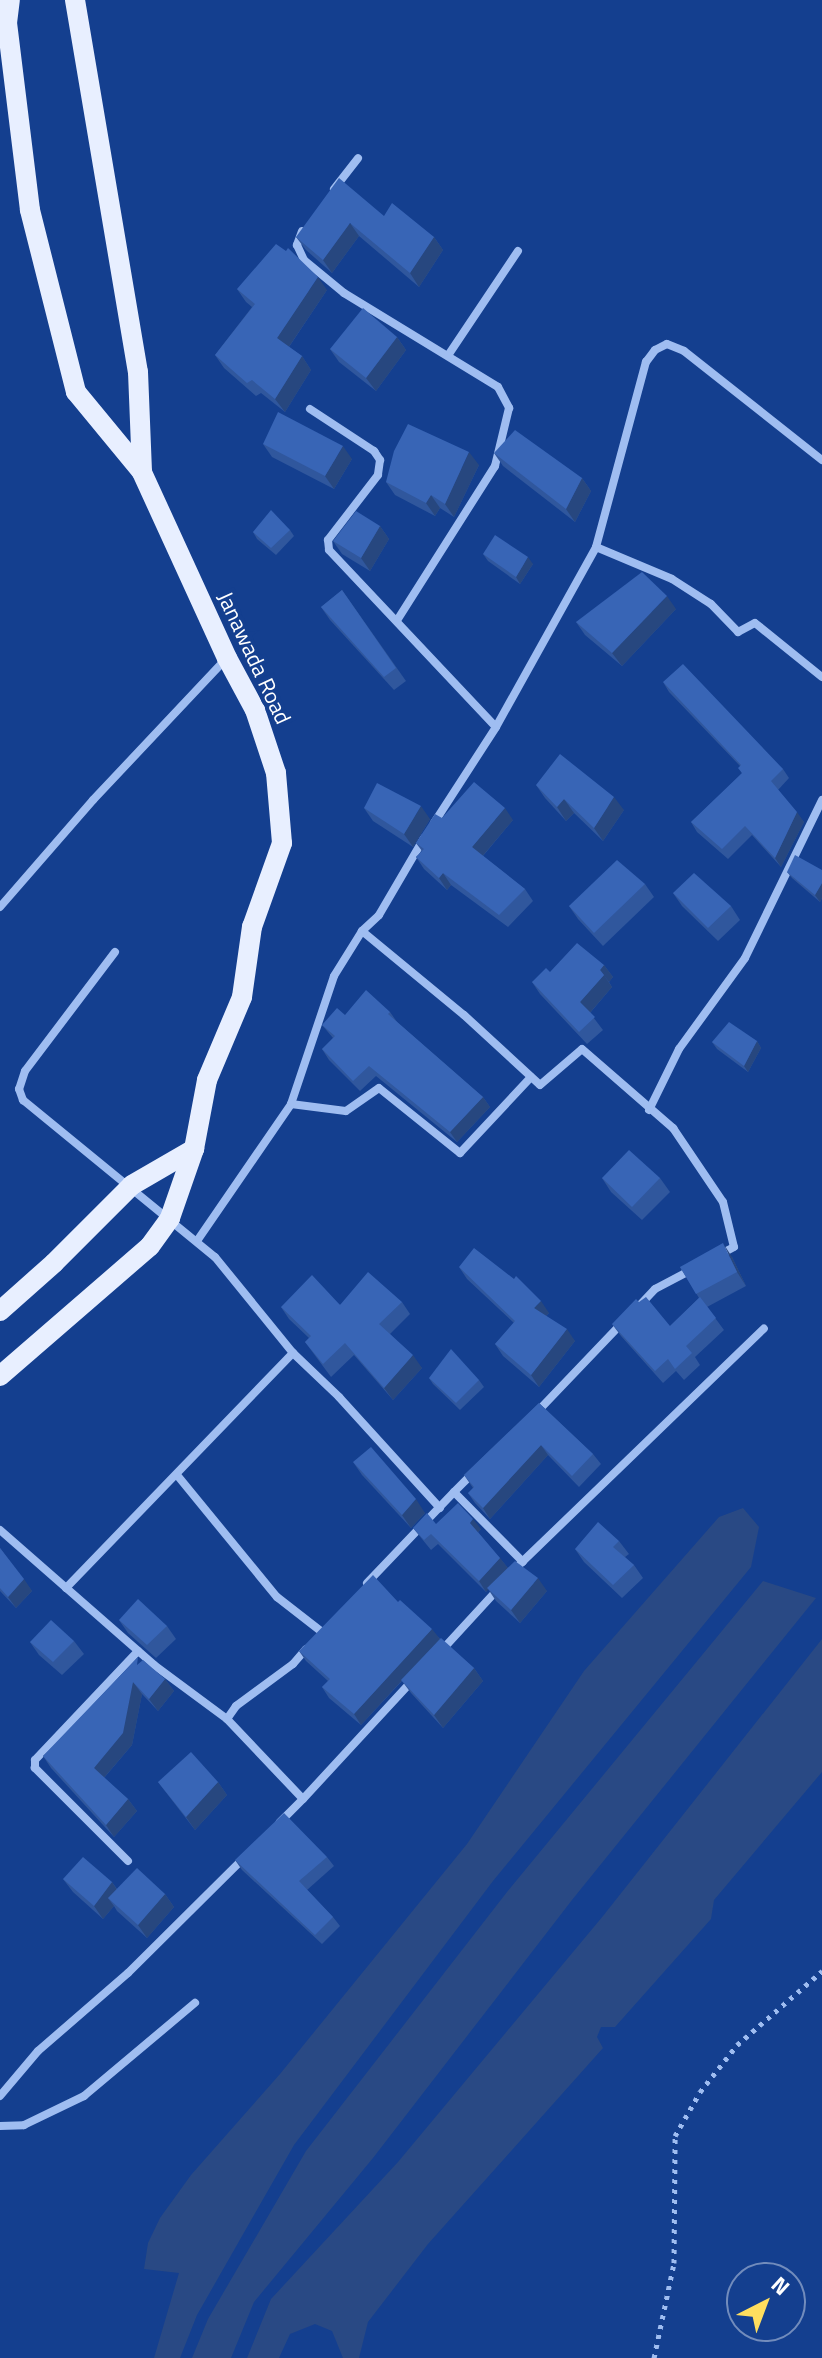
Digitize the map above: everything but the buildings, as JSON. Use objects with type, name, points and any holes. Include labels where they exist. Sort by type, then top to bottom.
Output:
[{"type":"main road","name":"Janawada Road","points":[[0,1376],[150,1246],[170,1218],[194,1149],[207,1080],[242,997],[252,927],[282,843],[276,773],[255,710],[227,658],[142,472],[76,392],[30,210],[7,23],[10,0]]},
{"type":"main road","name":"Janawada Road","points":[[75,0],[138,372],[142,472]]},
{"type":"main road","points":[[0,1311],[54,1263],[132,1185],[194,1149]]},
{"type":"street","points":[[323,203],[358,158]]},
{"type":"street","points":[[306,226],[297,238],[299,254],[304,260],[344,293],[449,354],[498,387],[509,408],[495,466],[398,619]]},
{"type":"street","points":[[449,354],[518,251]]},
{"type":"street","points":[[197,1241],[291,1104],[334,976],[362,931],[379,915],[496,727],[596,547],[646,362],[655,350],[667,344],[684,351],[822,460]]},
{"type":"street","points":[[310,409],[374,451],[380,460],[378,475],[328,540],[329,550],[398,619],[496,727]]},
{"type":"street","points":[[596,547],[672,579],[711,604],[738,632],[755,623],[822,677]]},
{"type":"street","points":[[0,907],[93,800],[227,658]]},
{"type":"street","points":[[649,1110],[679,1049],[745,958],[822,800]]},
{"type":"street","points":[[362,931],[464,1015],[540,1085],[582,1049],[673,1128],[723,1202],[734,1247],[708,1261]]},
{"type":"street","points":[[115,952],[25,1071],[19,1089],[23,1100],[132,1185],[215,1257],[293,1353],[339,1397],[440,1508]]},
{"type":"street","points":[[291,1104],[346,1111],[379,1088],[460,1153],[531,1077]]},
{"type":"street","points":[[535,1414],[655,1289],[694,1268]]},
{"type":"street","points":[[512,1573],[764,1328]]},
{"type":"street","points":[[66,1588],[293,1353]]},
{"type":"street","points":[[362,1587],[482,1462]]},
{"type":"street","points":[[177,1475],[277,1597],[322,1632]]},
{"type":"street","points":[[454,1492],[523,1562]]},
{"type":"street","points":[[0,1530],[138,1651],[227,1719],[303,1799]]},
{"type":"street","points":[[439,1652],[502,1584]]},
{"type":"street","points":[[227,1719],[236,1706],[293,1664],[332,1621]]},
{"type":"street","points":[[128,1861],[35,1768],[35,1760],[138,1651]]},
{"type":"street","points":[[270,1832],[418,1675]]},
{"type":"street","points":[[0,2096],[38,2051],[128,1973],[248,1854]]},
{"type":"street","points":[[0,2126],[24,2125],[84,2096],[195,2003]]},
{"type":"path","points":[[654,2358],[674,2263],[675,2136],[700,2092],[737,2045],[822,1971]]},
{"type":"water","points":[[743,1508],[759,1527],[751,1567],[493,1881],[294,2145],[197,2315],[180,2358],[154,2358],[179,2273],[144,2269],[148,2243],[160,2218],[191,2175],[280,2074],[467,1844],[584,1671],[719,1517]]},
{"type":"water","points":[[763,1581],[816,1598],[572,1900],[373,2158],[254,2302],[231,2358],[192,2358],[208,2319],[306,2151],[507,1892]]},
{"type":"water","points":[[822,1639],[822,1772],[714,1900],[711,1919],[615,2027],[601,2027],[597,2037],[603,2048],[428,2244],[368,2322],[359,2358],[343,2358],[332,2331],[315,2324],[290,2334],[279,2358],[247,2358],[271,2299],[398,2162],[603,1916]]}]
